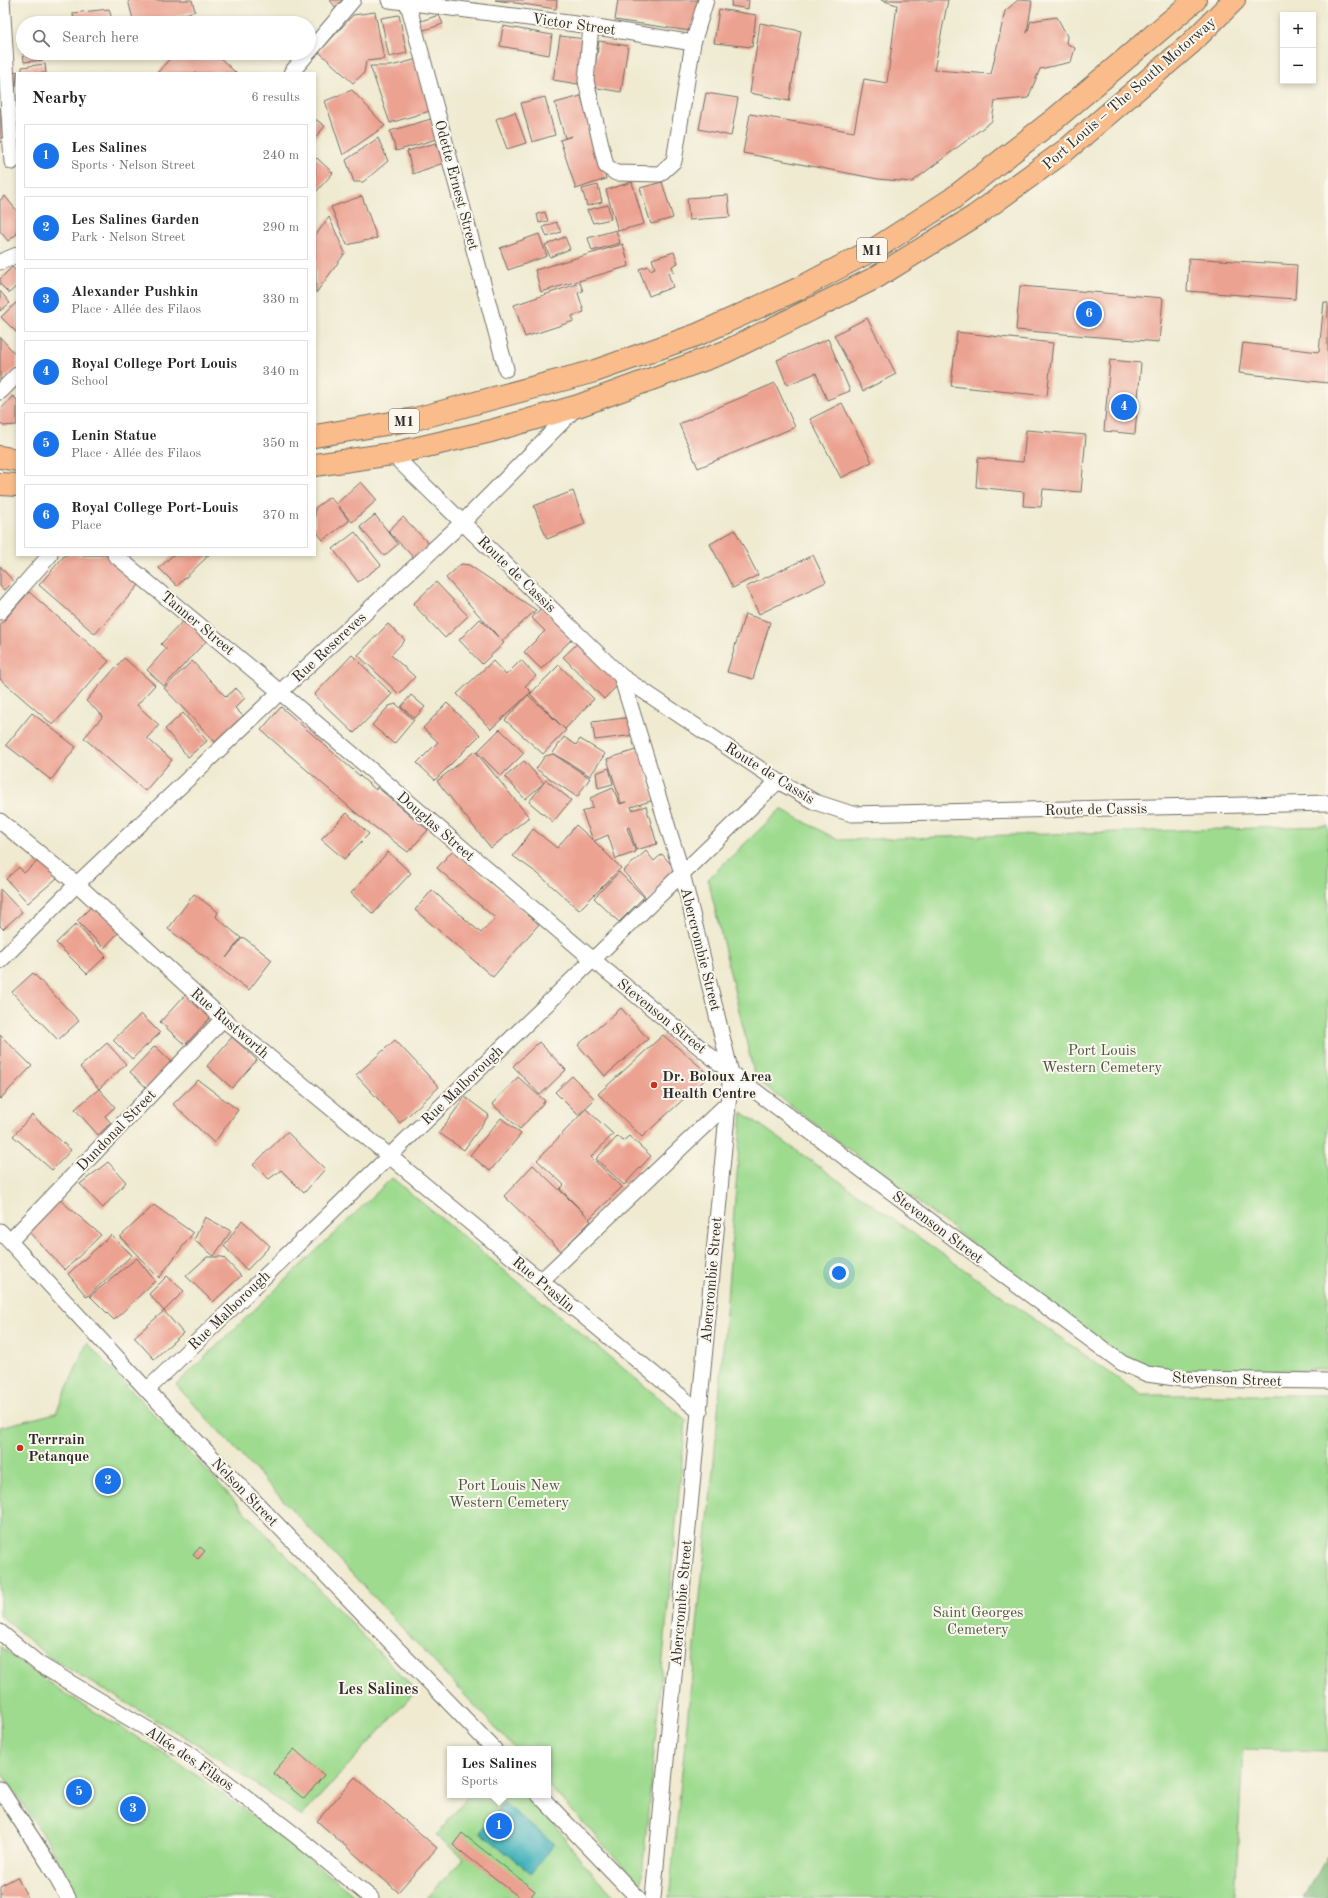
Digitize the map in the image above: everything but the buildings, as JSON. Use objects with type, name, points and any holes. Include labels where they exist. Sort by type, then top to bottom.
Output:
[{"type":"highway","name":"Port Louis – The South Motorway","points":[[316,436],[415,419],[595,371],[699,334],[798,289],[878,247],[952,199],[1056,118],[1195,0]]},
{"type":"highway","name":"Port Louis – The South Motorway","points":[[316,465],[392,454],[491,431],[578,406],[725,352],[882,274],[974,216],[1066,150],[1190,44],[1234,0]]},
{"type":"highway","points":[[0,458],[16,460]]},
{"type":"highway","points":[[0,484],[16,485]]},
{"type":"highway","points":[[0,498],[16,499]]},
{"type":"street","points":[[2,0],[10,161]]},
{"type":"street","points":[[316,43],[352,0]]},
{"type":"street","name":"Victor Street","points":[[389,0],[407,1],[591,26],[693,43]]},
{"type":"street","points":[[591,26],[586,81],[606,166],[616,173],[660,174],[674,161],[693,43],[706,0]]},
{"type":"street","name":"Odette Ernest Street","points":[[407,1],[506,369]]},
{"type":"street","points":[[292,72],[302,60]]},
{"type":"street","points":[[0,262],[16,255]]},
{"type":"street","points":[[0,392],[16,376]]},
{"type":"street","name":"Rue Resereves","points":[[0,961],[77,884],[280,692],[464,522],[578,406]]},
{"type":"street","name":"Route de Cassis","points":[[392,454],[464,522],[620,676],[778,780],[815,802],[852,814],[1328,803]]},
{"type":"street","points":[[0,612],[49,556]]},
{"type":"street","name":"Tanner Street","points":[[116,556],[280,692]]},
{"type":"street","name":"Abercrombie Street","points":[[620,676],[682,873],[731,1073],[653,1898]]},
{"type":"street","name":"Douglas Street","points":[[280,692],[592,959]]},
{"type":"street","name":"Rue Malborough","points":[[147,1390],[778,780]]},
{"type":"street","points":[[0,821],[77,884]]},
{"type":"street","name":"Rue Rustworth","points":[[77,884],[222,1019],[389,1156]]},
{"type":"street","name":"Stevenson Street","points":[[592,959],[731,1073],[1122,1363],[1147,1374],[1182,1379],[1328,1381]]},
{"type":"street","name":"Dundonal Street","points":[[5,1236],[222,1019]]},
{"type":"street","points":[[541,1281],[727,1104]]},
{"type":"street","name":"Rue Praslin","points":[[389,1156],[700,1412]]},
{"type":"street","name":"Nelson Street","points":[[5,1236],[147,1390],[491,1746]]},
{"type":"street","name":"Allée des Filaos","points":[[0,1632],[39,1664],[194,1757],[295,1835],[371,1898]]},
{"type":"street","points":[[0,1789],[49,1864],[68,1898]]},
{"type":"street","points":[[542,1798],[638,1898]]},
{"type":"green space","name":"Port Louis Western Cemetery","points":[[781,809],[838,840],[1328,826],[1328,1369],[1141,1372],[755,1078],[708,879]]},
{"type":"green space","name":"Saint Georges Cemetery","points":[[742,1112],[1141,1395],[1328,1395],[1328,1751],[1243,1749],[1235,1898],[669,1898],[714,1461]]},
{"type":"green space","name":"Port Louis New Western Cemetery","points":[[392,1178],[686,1420],[641,1885],[551,1788],[551,1746],[512,1746],[176,1385]]},
{"type":"green space","points":[[87,1343],[416,1691],[302,1816],[197,1744],[50,1658],[0,1615],[0,1427],[56,1413]]},
{"type":"green space","points":[[0,1646],[21,1663],[66,1694],[160,1751],[227,1797],[357,1898],[79,1898],[49,1843],[0,1771]]},
{"type":"green space","points":[[467,1798],[527,1798],[549,1817],[582,1862],[616,1898],[426,1898],[464,1858],[436,1836]]},
{"type":"green space","points":[[1328,1856],[1328,1898],[1304,1898],[1326,1857]]},
{"type":"water","points":[[504,1803],[555,1844],[531,1873],[480,1832]]},
{"type":"place","name":"Royal College Port-Louis","points":[[1089,314]]},
{"type":"place","name":"Royal College Port Louis","points":[[1124,407]]},
{"type":"place","name":"Dr. Boloux Area Health Centre","points":[[654,1085]]},
{"type":"place","name":"Terrrain Petanque","points":[[20,1448]]},
{"type":"place","name":"Les Salines Garden","points":[[108,1481]]},
{"type":"place","name":"Lenin Statue","points":[[79,1792]]},
{"type":"place","name":"Alexander Pushkin","points":[[133,1809]]},
{"type":"place","name":"Les Salines","points":[[499,1826]]},
{"type":"district","name":"Les Salines","points":[[378,1688]]}]
